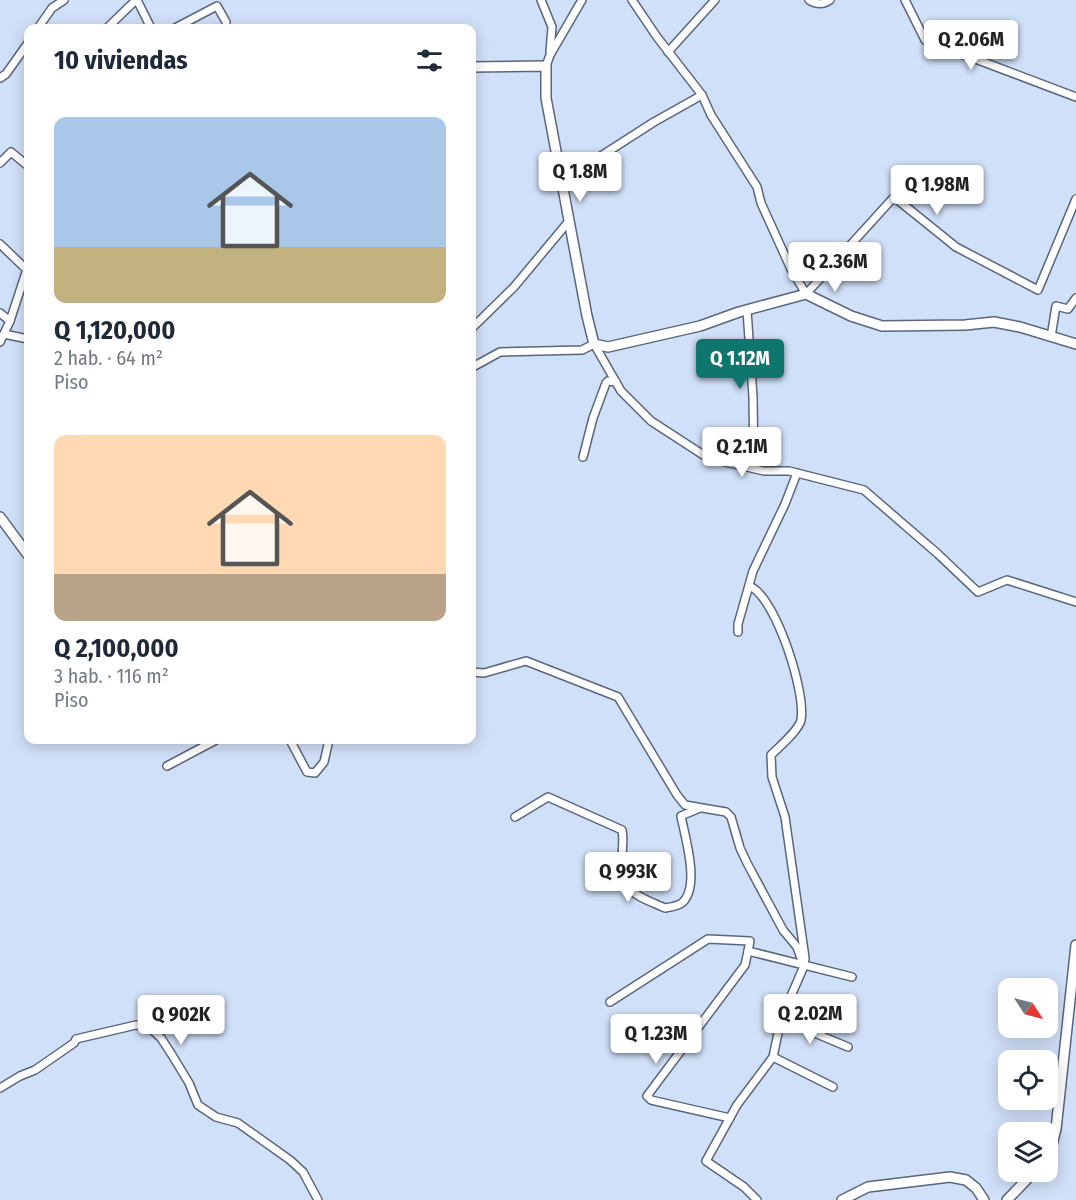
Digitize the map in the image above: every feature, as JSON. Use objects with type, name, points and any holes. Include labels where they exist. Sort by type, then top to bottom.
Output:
[{"type":"street","points":[[41,24],[52,8],[64,0]]},
{"type":"street","points":[[111,24],[137,0],[149,24]]},
{"type":"street","points":[[541,0],[552,27],[550,55]]},
{"type":"street","points":[[582,0],[550,55],[546,66],[546,98],[594,344],[621,391],[651,421],[708,458],[754,468],[797,473],[864,490],[978,592],[1006,580],[1076,602]]},
{"type":"street","points":[[632,0],[702,95],[711,115],[757,187],[761,203],[791,269],[806,294],[851,316],[882,326],[965,325],[994,322],[1020,327],[1076,344]]},
{"type":"street","points":[[669,52],[715,0]]},
{"type":"street","points":[[809,0],[815,4],[830,0]]},
{"type":"street","points":[[905,0],[925,40],[1076,97]]},
{"type":"street","points":[[183,24],[217,6],[225,22]]},
{"type":"street","points":[[0,78],[6,74],[24,49]]},
{"type":"street","points":[[476,67],[546,66]]},
{"type":"street","points":[[562,181],[654,122],[702,95]]},
{"type":"street","points":[[0,164],[11,152],[24,163]]},
{"type":"street","points":[[476,365],[500,352],[582,350],[594,344],[608,347],[689,329],[806,294],[894,197],[956,247],[1038,290],[1076,199]]},
{"type":"street","points":[[476,323],[514,287],[569,221]]},
{"type":"street","points":[[0,244],[24,264]]},
{"type":"street","points":[[0,342],[10,321],[24,277]]},
{"type":"street","points":[[1051,337],[1056,306],[1068,309],[1076,298]]},
{"type":"street","points":[[747,310],[753,397],[754,468]]},
{"type":"street","points":[[0,313],[10,321]]},
{"type":"street","points":[[4,334],[24,338]]},
{"type":"street","points":[[583,457],[593,418],[606,384],[608,381],[615,382]]},
{"type":"street","points":[[738,632],[738,624],[753,571],[797,473]]},
{"type":"street","points":[[0,517],[24,550]]},
{"type":"street","points":[[753,588],[761,593],[772,611],[797,673],[801,693],[801,720],[797,729],[771,755],[772,777],[785,817],[805,958],[804,966],[781,1019],[773,1057],[737,1105],[706,1161],[744,1187],[757,1200]]},
{"type":"street","points":[[476,672],[484,673],[526,661],[618,697],[685,805],[726,812],[731,817],[747,863],[783,930],[797,947],[804,966]]},
{"type":"street","points":[[167,766],[208,744]]},
{"type":"street","points":[[292,744],[307,772],[315,773],[324,762],[328,744]]},
{"type":"street","points":[[515,817],[548,797],[622,830],[624,838],[621,876],[624,882],[628,889],[665,908],[681,904],[689,893],[691,868],[681,816],[700,808]]},
{"type":"street","points":[[610,1002],[708,939],[750,941],[745,965],[647,1096],[651,1100],[730,1118]]},
{"type":"street","points":[[1057,1122],[1076,945]]},
{"type":"street","points":[[748,951],[852,977]]},
{"type":"street","points":[[781,1019],[848,1047]]},
{"type":"street","points":[[0,1088],[35,1070],[74,1043],[76,1039],[136,1025],[149,1027],[161,1038],[172,1055],[189,1083],[198,1105],[216,1118],[238,1123],[290,1160],[303,1172],[318,1200]]},
{"type":"street","points":[[773,1057],[833,1088]]},
{"type":"street","points":[[843,1200],[868,1187],[950,1177],[966,1180],[976,1188],[984,1200]]},
{"type":"street","points":[[1007,1200],[1024,1182]]}]
